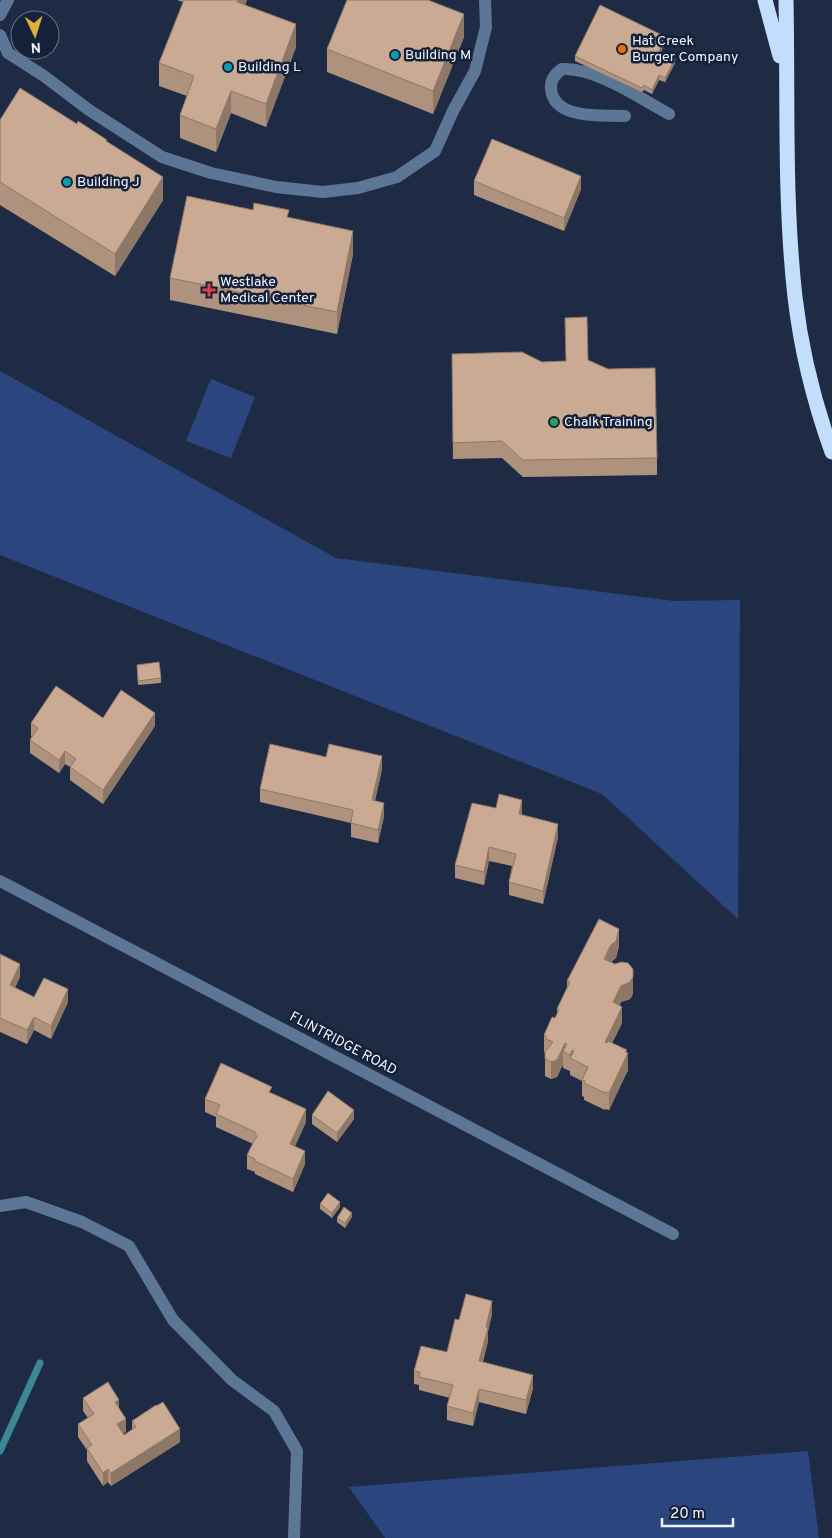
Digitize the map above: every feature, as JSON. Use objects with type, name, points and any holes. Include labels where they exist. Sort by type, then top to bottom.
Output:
[{"type":"highway","points":[[765,0],[778,44],[788,91]]},
{"type":"highway","points":[[786,0],[790,204],[795,298],[800,332],[814,392],[832,452]]},
{"type":"street","points":[[0,15],[8,0]]},
{"type":"street","points":[[0,35],[8,53],[44,76],[89,110],[162,157],[211,173],[276,188],[323,192],[358,188],[397,177],[435,151],[453,111],[475,71],[486,27],[485,0]]},
{"type":"street","points":[[626,116],[564,110],[556,103],[552,94],[551,85],[555,74],[562,69],[572,68],[588,72],[669,114]]},
{"type":"street","name":"FLINTRIDGE ROAD","points":[[0,881],[673,1234]]},
{"type":"street","points":[[0,1206],[26,1202],[82,1222],[129,1246],[174,1320],[232,1380],[274,1411],[288,1435],[297,1452],[294,1538]]},
{"type":"shaded area","points":[[0,371],[336,558],[674,601],[740,600],[738,919],[602,794],[0,555]]},
{"type":"shaded area","points":[[211,379],[255,397],[231,458],[186,441]]},
{"type":"shaded area","points":[[808,1451],[819,1538],[385,1538],[349,1487]]},
{"type":"building","name":"Building L","points":[[184,0],[238,0],[237,2],[296,24],[266,104],[231,91],[216,129],[180,115],[194,76],[159,63]]},
{"type":"building","name":"Building M","points":[[347,0],[428,0],[464,14],[433,91],[327,49]]},
{"type":"building","name":"Hat Creek Burger Company","points":[[600,5],[666,37],[659,51],[675,59],[665,78],[659,75],[652,90],[644,85],[642,88],[575,56]]},
{"type":"building","name":"Building J","points":[[20,88],[77,124],[78,121],[163,177],[115,254],[0,182],[0,120]]},
{"type":"building","points":[[492,139],[581,176],[564,218],[474,181]]},
{"type":"building","points":[[187,196],[253,210],[254,203],[289,210],[287,217],[353,231],[337,312],[170,278]]},
{"type":"building","name":"Chalk Training","points":[[587,317],[588,360],[608,369],[655,368],[657,458],[523,460],[502,441],[453,443],[452,354],[522,352],[542,362],[566,361],[565,318]]},
{"type":"building","points":[[159,662],[161,678],[138,681],[137,665]]},
{"type":"building","points":[[56,686],[103,718],[121,690],[155,713],[103,790],[70,767],[76,759],[65,751],[59,760],[30,740],[38,728],[31,723]]},
{"type":"building","points":[[270,744],[326,757],[329,744],[382,756],[372,800],[384,803],[378,830],[351,823],[353,810],[260,789]]},
{"type":"building","points":[[499,794],[522,800],[519,814],[558,824],[543,891],[509,882],[516,854],[489,847],[484,872],[455,865],[472,803],[496,808]]},
{"type":"building","points":[[599,919],[619,929],[616,941],[611,945],[604,959],[615,964],[621,962],[628,963],[633,969],[633,977],[630,982],[621,986],[613,1002],[622,1007],[605,1042],[607,1043],[608,1041],[627,1050],[625,1052],[628,1053],[609,1093],[584,1083],[585,1081],[582,1080],[588,1067],[570,1058],[574,1051],[572,1050],[570,1055],[563,1051],[567,1044],[565,1043],[557,1060],[551,1062],[545,1059],[545,1052],[553,1042],[546,1039],[544,1035],[552,1017],[555,1018],[559,1010],[557,1009],[570,982],[567,981]]},
{"type":"building","points":[[0,954],[20,964],[10,985],[34,997],[44,978],[68,989],[51,1026],[34,1017],[27,1030],[0,1018]]},
{"type":"building","points":[[221,1063],[272,1087],[269,1092],[306,1109],[290,1144],[305,1151],[293,1179],[255,1161],[255,1159],[247,1155],[257,1138],[255,1132],[216,1114],[220,1105],[205,1099]]},
{"type":"building","points":[[328,1091],[354,1110],[337,1133],[312,1115]]},
{"type":"building","points":[[328,1193],[340,1202],[332,1213],[320,1204]]},
{"type":"building","points":[[344,1207],[352,1213],[345,1223],[337,1218]]},
{"type":"building","points":[[466,1294],[492,1301],[486,1327],[488,1328],[479,1361],[533,1375],[526,1400],[479,1389],[473,1413],[447,1406],[453,1385],[419,1377],[420,1372],[414,1371],[421,1346],[447,1352],[455,1319],[459,1320]]},
{"type":"building","points":[[108,1382],[119,1400],[115,1402],[126,1419],[117,1424],[124,1435],[136,1427],[132,1421],[163,1402],[180,1429],[111,1473],[108,1469],[103,1473],[87,1448],[92,1445],[78,1424],[94,1414],[83,1398]]},
{"type":"waterway","points":[[0,1451],[40,1363]]},
{"type":"place","name":"Hat Creek Burger Company","points":[[622,49]]},
{"type":"place","name":"Building M","points":[[395,55]]},
{"type":"place","name":"Building L","points":[[228,67]]},
{"type":"place","name":"Building J","points":[[67,182]]},
{"type":"place","name":"Westlake Medical Center","points":[[209,290]]},
{"type":"place","name":"Chalk Training","points":[[554,422]]}]
